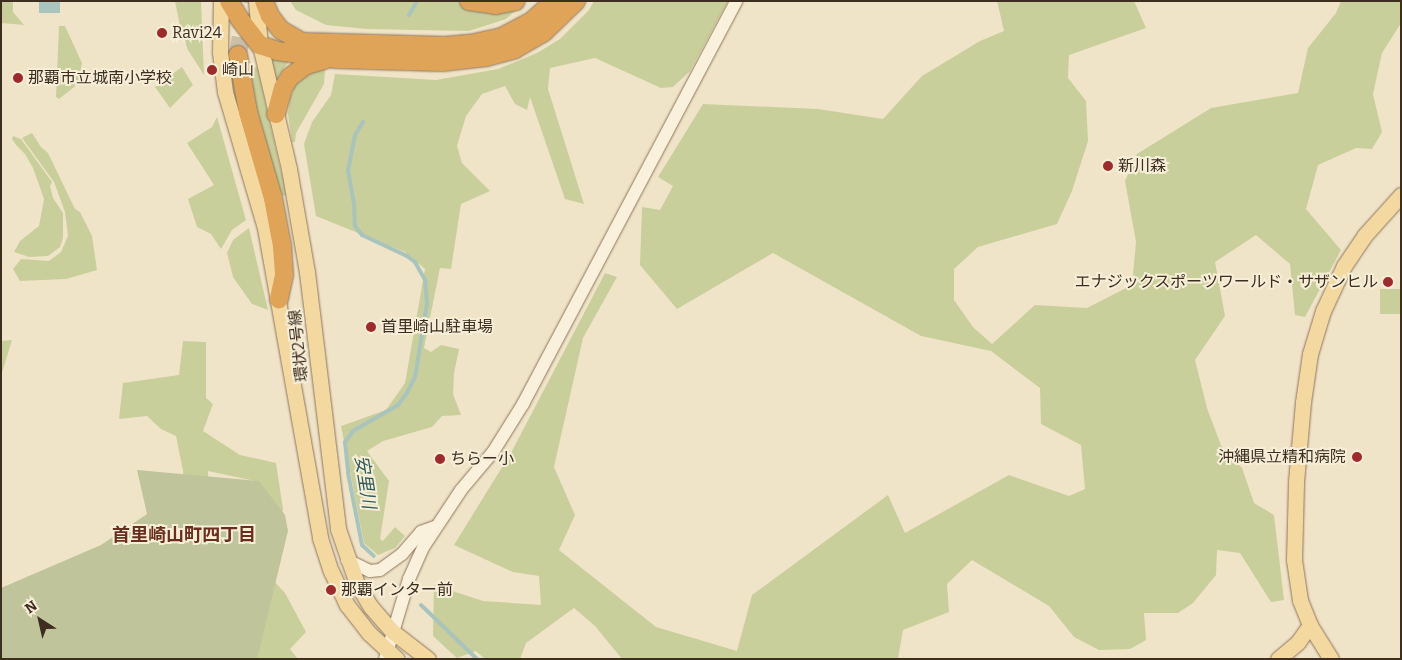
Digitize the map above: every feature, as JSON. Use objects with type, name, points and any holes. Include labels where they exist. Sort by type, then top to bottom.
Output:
[{"type":"highway","points":[[229,1],[241,21],[260,45],[285,52],[337,59],[442,62],[493,56],[515,49],[531,41],[557,21],[576,1]]},
{"type":"highway","points":[[264,1],[270,16],[281,30],[302,42],[445,46],[470,44],[510,34],[532,21],[554,1]]},
{"type":"highway","points":[[469,1],[486,5],[516,1]]},
{"type":"highway","points":[[238,55],[248,112],[272,198],[282,246],[284,275],[279,299]]},
{"type":"highway","points":[[276,114],[283,88],[290,77],[306,65],[337,59]]},
{"type":"main road","name":"環状2号線","points":[[221,1],[220,52],[225,92],[265,228],[315,511],[327,561],[347,605],[390,656]]},
{"type":"main road","name":"環状2号線","points":[[256,1],[260,45],[289,169],[307,272],[333,504],[347,560],[363,596],[393,632],[428,659]]},
{"type":"main road","points":[[1331,659],[1310,625],[1300,600],[1294,560],[1296,482],[1310,354],[1323,311],[1344,266],[1366,234],[1401,195]]},
{"type":"main road","points":[[1278,659],[1298,642],[1310,625]]},
{"type":"street","points":[[390,656],[393,632],[409,579],[435,527],[493,452],[523,404],[736,1]]},
{"type":"street","points":[[347,560],[370,571],[380,570],[402,554],[421,532],[435,527]]},
{"type":"green space","points":[[1,1],[13,1],[13,12],[24,25],[1,23]]},
{"type":"green space","points":[[175,1],[201,1],[204,75],[188,50],[181,31]]},
{"type":"green space","points":[[290,1],[526,1],[506,19],[469,31],[366,29],[326,25],[296,10]]},
{"type":"green space","points":[[594,1],[728,1],[690,71],[673,87],[661,88],[595,58],[550,68],[548,89],[584,204],[565,199],[530,97],[527,110],[515,104],[505,86],[482,94],[466,116],[457,146],[462,163],[490,191],[461,204],[451,269],[440,268],[424,348],[431,352],[441,345],[459,349],[454,373],[453,394],[461,415],[442,416],[432,427],[383,441],[367,451],[389,481],[380,539],[383,541],[395,527],[405,536],[395,548],[378,555],[364,543],[341,426],[386,410],[405,383],[425,269],[405,252],[316,216],[304,144],[312,122],[331,95],[335,74],[436,80],[498,69],[537,53],[560,39],[589,10]]},
{"type":"green space","points":[[997,1],[1134,1],[1146,28],[1069,55],[1068,78],[1086,101],[1088,141],[1072,191],[1057,224],[978,247],[954,269],[954,300],[973,327],[992,344],[1035,305],[1087,308],[1132,285],[1136,242],[1125,181],[1137,154],[1211,108],[1298,93],[1308,48],[1336,13],[1341,1],[1401,1],[1401,23],[1382,53],[1373,94],[1382,132],[1372,149],[1356,148],[1318,165],[1306,209],[1341,250],[1305,317],[1295,315],[1290,264],[1256,235],[1215,262],[1225,316],[1195,360],[1207,408],[1222,448],[1242,468],[1254,503],[1274,515],[1284,600],[1271,602],[1240,553],[1217,550],[1216,575],[1193,603],[1178,613],[1144,613],[1146,640],[1130,649],[1099,650],[1074,637],[1049,606],[972,560],[947,584],[949,612],[903,630],[898,659],[622,659],[595,626],[574,608],[526,643],[520,659],[485,659],[476,651],[457,658],[433,636],[434,585],[483,601],[541,605],[539,576],[513,572],[454,545],[512,451],[605,273],[617,277],[583,338],[554,467],[575,515],[559,550],[656,627],[737,651],[752,595],[888,495],[905,533],[1009,475],[1069,496],[1085,489],[1081,445],[1041,424],[1040,388],[991,351],[921,336],[773,253],[677,309],[640,265],[642,207],[660,210],[673,186],[658,177],[703,104],[818,109],[883,119],[922,76],[980,41],[1004,31]]},
{"type":"green space","points":[[59,26],[65,26],[82,63],[78,84],[59,99],[56,97]]},
{"type":"green space","points":[[269,57],[291,58],[274,83]]},
{"type":"green space","points":[[182,67],[193,85],[170,108],[155,87]]},
{"type":"green space","points":[[257,67],[286,195],[276,197],[246,69]]},
{"type":"green space","points":[[325,69],[324,84],[296,133],[295,142],[292,142],[288,114],[290,98],[295,84],[302,77],[314,71]]},
{"type":"green space","points":[[217,117],[246,220],[232,230],[221,249],[211,234],[197,227],[188,199],[214,185],[187,143],[212,127]]},
{"type":"green space","points":[[32,133],[41,147],[48,153],[75,209],[80,212],[92,236],[97,270],[66,279],[20,281],[13,269],[21,259],[49,261],[61,252],[68,236],[65,212],[54,182],[22,138]]},
{"type":"green space","points":[[13,136],[21,139],[52,182],[50,186],[53,198],[63,213],[63,238],[60,247],[48,256],[29,257],[14,252],[20,241],[39,226],[44,199],[33,168],[25,154],[12,139]]},
{"type":"green space","points":[[249,228],[268,310],[252,304],[233,277],[227,253],[233,240]]},
{"type":"green space","points":[[1380,289],[1401,289],[1401,314],[1380,314]]},
{"type":"green space","points":[[12,340],[1,376],[1,341]]},
{"type":"green space","points":[[183,341],[206,342],[206,398],[213,404],[203,431],[240,455],[276,463],[283,509],[271,578],[285,593],[306,632],[290,649],[298,659],[249,659],[244,507],[260,482],[208,471],[210,535],[192,544],[183,471],[176,436],[161,429],[147,416],[119,419],[123,383],[179,375]]},
{"type":"green space","points":[[137,470],[259,481],[285,515],[288,531],[257,659],[1,659],[1,588],[101,545],[147,514]]},
{"type":"water","points":[[39,1],[60,1],[60,13],[39,13]]},
{"type":"waterway","name":"安里川","points":[[409,15],[417,1]]},
{"type":"waterway","name":"安里川","points":[[363,122],[355,135],[348,170],[354,203],[355,226],[362,235],[407,256],[415,262],[425,280],[427,304],[415,377],[407,393],[398,405],[353,431],[345,442],[348,473],[362,545],[374,556]]},
{"type":"waterway","name":"安里川","points":[[421,605],[477,659]]},
{"type":"tunnel","points":[[238,55],[242,30],[251,1]]},
{"type":"place","name":"Ravi24","points":[[162,33]]},
{"type":"place","name":"崎山","points":[[212,70]]},
{"type":"place","name":"那覇市立城南小学校","points":[[18,78]]},
{"type":"place","name":"新川森","points":[[1108,166]]},
{"type":"place","name":"エナジックスポーツワールド・サザンヒル","points":[[1388,282]]},
{"type":"place","name":"首里崎山駐車場","points":[[371,327]]},
{"type":"place","name":"沖縄県立精和病院","points":[[1357,457]]},
{"type":"place","name":"ちらー小","points":[[440,459]]},
{"type":"place","name":"那覇インター前","points":[[331,590]]},
{"type":"district","name":"首里崎山町四丁目","points":[[184,535]]}]
